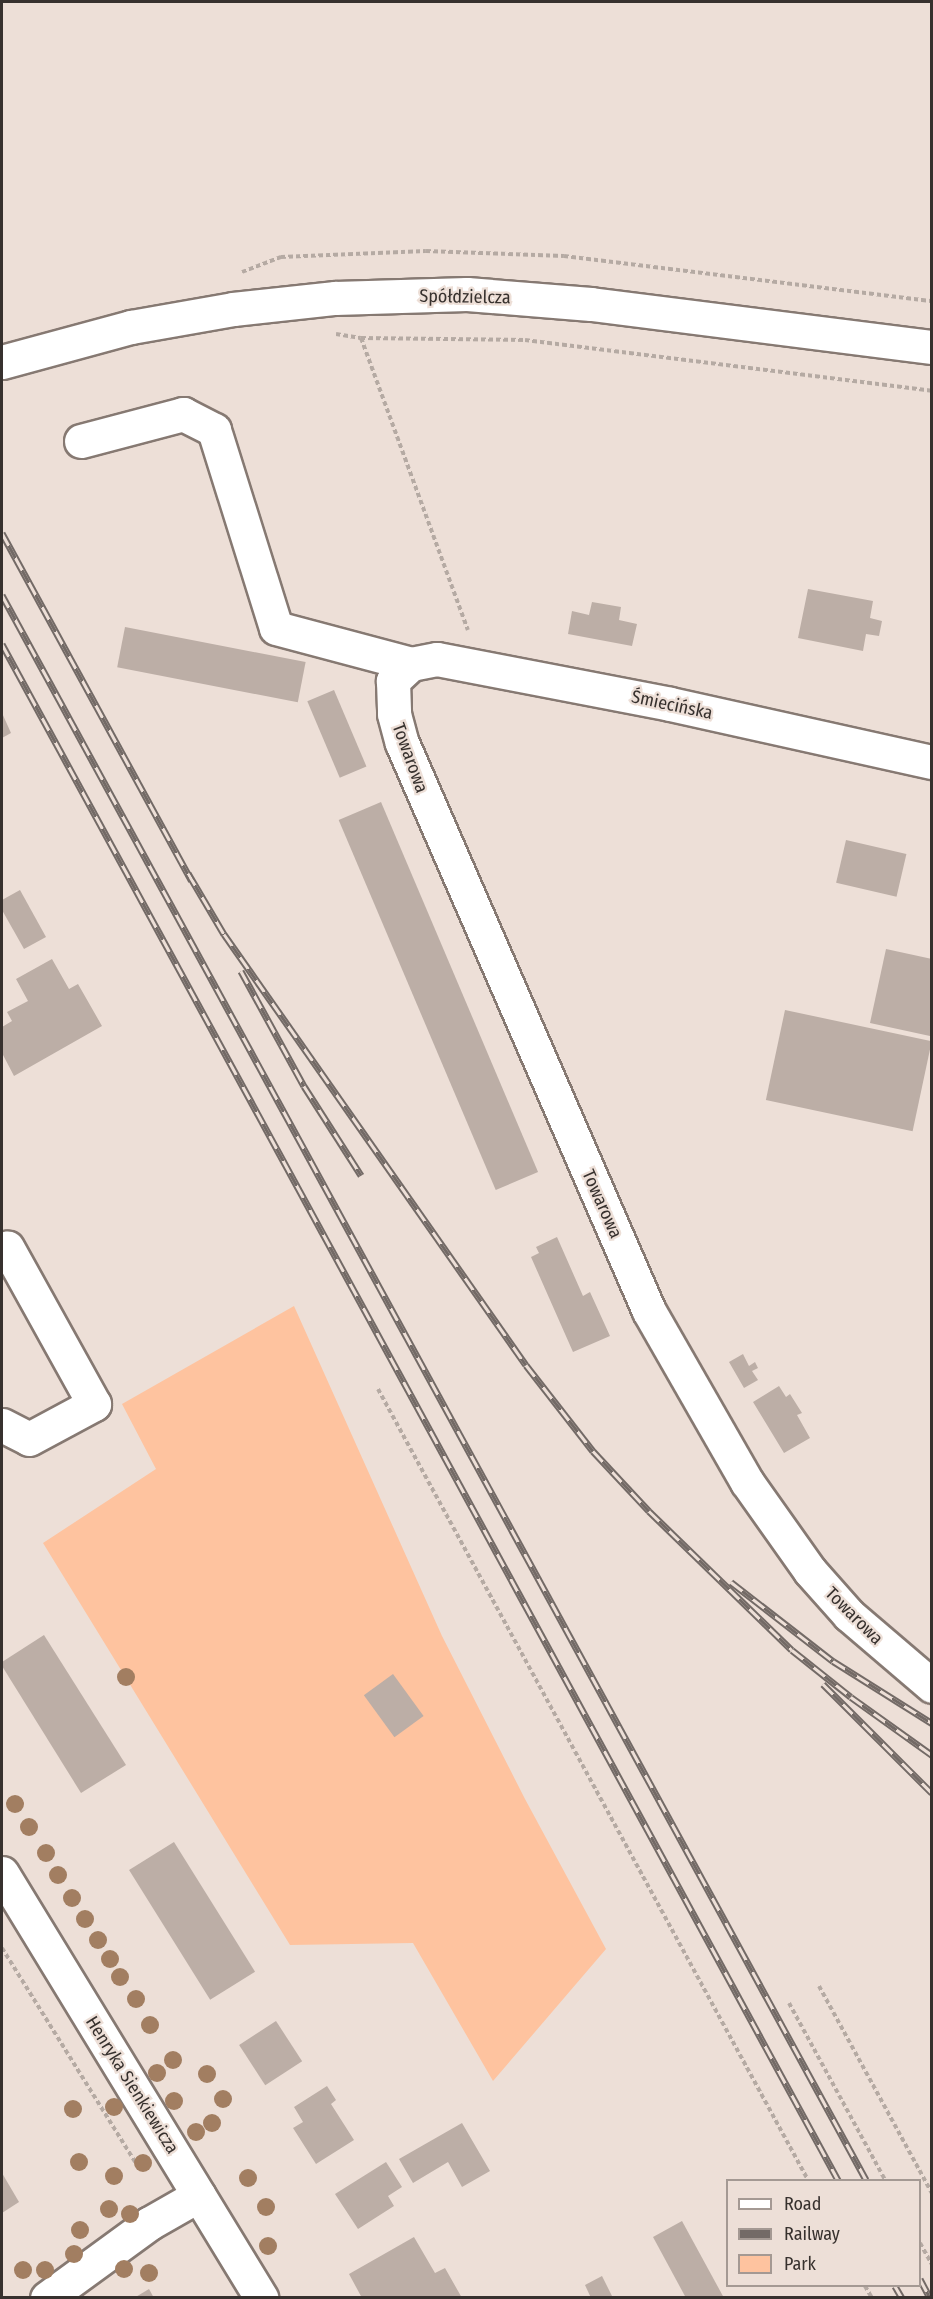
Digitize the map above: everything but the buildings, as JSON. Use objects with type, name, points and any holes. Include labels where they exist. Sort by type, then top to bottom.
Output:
[{"type":"street","name":"Spółdzielcza","points":[[2,362],[131,327],[233,309],[335,297],[467,294],[591,304],[932,347]]},
{"type":"street","points":[[81,441],[183,414],[214,430],[276,628],[411,664]]},
{"type":"street","name":"Śmiecińska","points":[[411,664],[437,659],[670,704],[932,762]]},
{"type":"street","name":"Towarowa","points":[[411,664],[393,681],[394,714],[402,743],[649,1311],[747,1482],[810,1571],[849,1615],[932,1686]]},
{"type":"street","points":[[2,1425],[28,1439],[94,1404],[7,1247]]},
{"type":"street","name":"Henryka Sienkiewicza","points":[[2,1873],[261,2298]]},
{"type":"street","points":[[47,2298],[150,2223],[199,2195]]},
{"type":"path","points":[[327,333],[361,338],[525,340],[932,391]]},
{"type":"path","points":[[361,338],[473,642],[478,668]]},
{"type":"path","points":[[378,1389],[807,2179]]},
{"type":"path","points":[[2,1948],[136,2164]]},
{"type":"path","points":[[819,1986],[932,2193]]},
{"type":"path","points":[[789,2003],[884,2179]]},
{"type":"path","points":[[921,2245],[932,2265]]},
{"type":"green space","points":[[294,1306],[442,1636],[525,1799],[606,1949],[493,2081],[413,1943],[290,1945],[43,1543],[156,1469],[122,1404]]},
{"type":"railway","points":[[2,533],[192,881]]},
{"type":"railway","points":[[2,595],[865,2179]]},
{"type":"railway","points":[[2,644],[837,2179]]},
{"type":"railway","points":[[188,873],[224,934],[526,1365],[593,1451],[649,1511],[792,1650],[851,1697],[932,1755]]},
{"type":"railway","points":[[241,971],[304,1086],[361,1175]]},
{"type":"railway","points":[[731,1582],[833,1661],[932,1723]]},
{"type":"railway","points":[[823,1684],[932,1793]]},
{"type":"railway","points":[[921,2281],[930,2298]]},
{"type":"railway","points":[[896,2287],[902,2298]]}]
